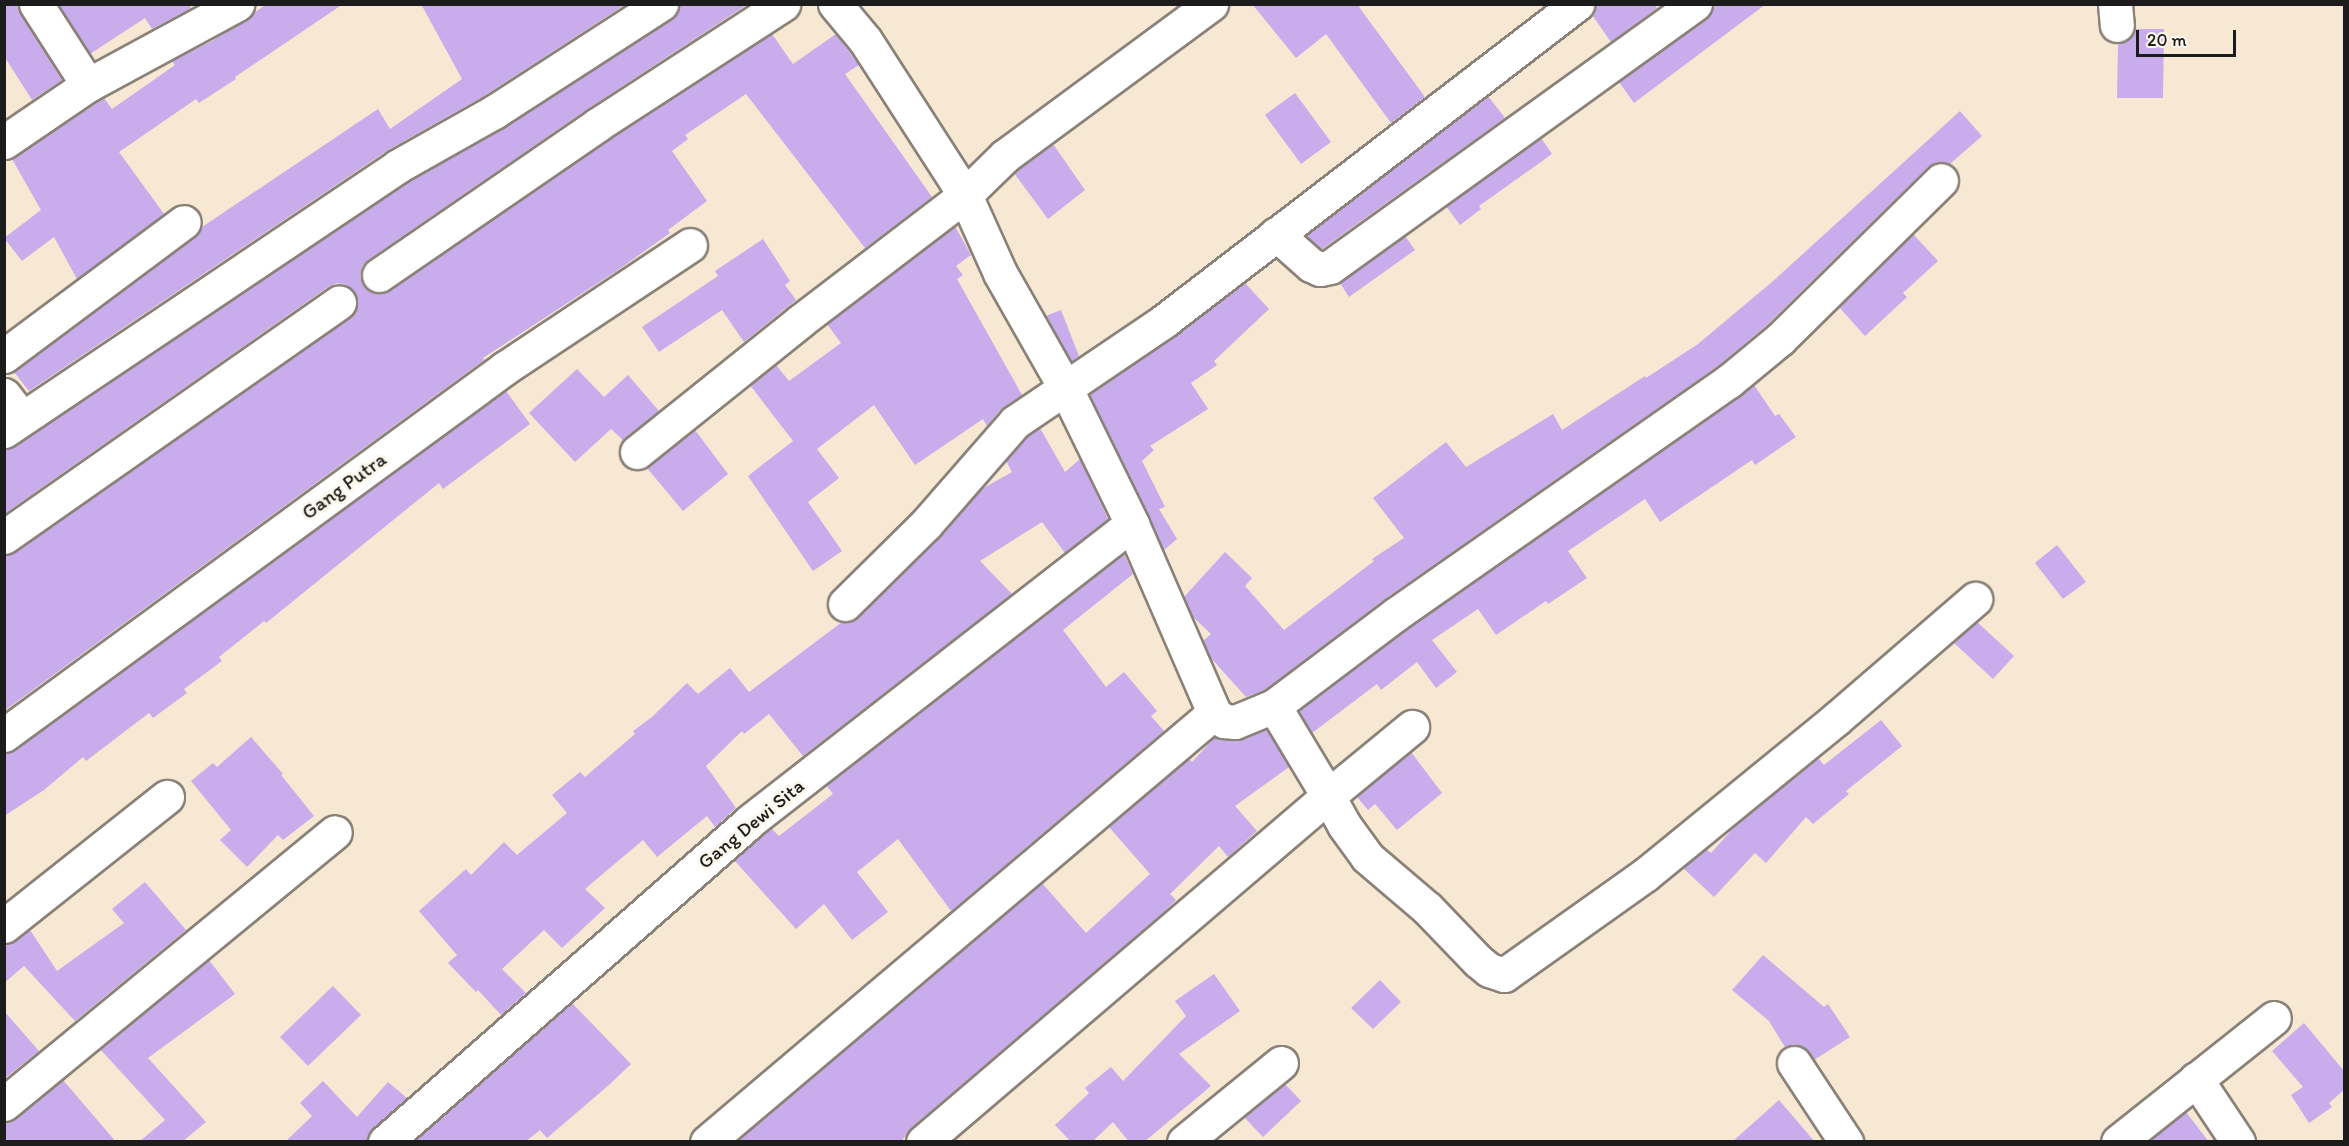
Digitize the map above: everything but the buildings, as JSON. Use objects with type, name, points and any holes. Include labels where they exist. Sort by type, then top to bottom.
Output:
[{"type":"street","points":[[36,4],[88,85]]},
{"type":"street","points":[[4,142],[199,14],[237,4]]},
{"type":"street","points":[[10,415],[398,166],[494,112],[661,4]]},
{"type":"street","points":[[379,275],[597,125],[783,4]]},
{"type":"street","points":[[835,4],[865,40],[965,195],[1000,273],[1066,389],[1132,525],[1214,713],[1224,721],[1235,722],[1274,706],[1396,614],[1729,381],[1780,339],[1941,180]]},
{"type":"street","points":[[637,452],[798,322],[965,195],[1005,156],[1211,4]]},
{"type":"street","points":[[845,604],[926,524],[1015,422],[1038,404],[1066,389],[1164,321],[1577,4]]},
{"type":"street","points":[[1276,234],[1311,265],[1320,268],[1330,267],[1695,4]]},
{"type":"street","points":[[4,356],[183,222]]},
{"type":"street","name":"Gang Putra","points":[[4,735],[505,368],[690,245]]},
{"type":"street","points":[[4,537],[339,302]]},
{"type":"street","name":"Gang Dewi Sita","points":[[385,1142],[750,821],[1132,525]]},
{"type":"street","points":[[1274,706],[1344,825],[1367,857],[1427,908],[1478,961],[1489,970],[1504,975],[1646,874],[1836,719],[1975,599]]},
{"type":"street","points":[[707,1142],[1214,713]]},
{"type":"street","points":[[923,1142],[1412,727]]},
{"type":"street","points":[[4,926],[167,797]]},
{"type":"street","points":[[4,1104],[335,832]]},
{"type":"street","points":[[2118,1142],[2274,1018]]},
{"type":"street","points":[[1184,1142],[1281,1063]]},
{"type":"street","points":[[1794,1063],[1846,1142]]},
{"type":"street","points":[[2196,1079],[2238,1142]]}]
